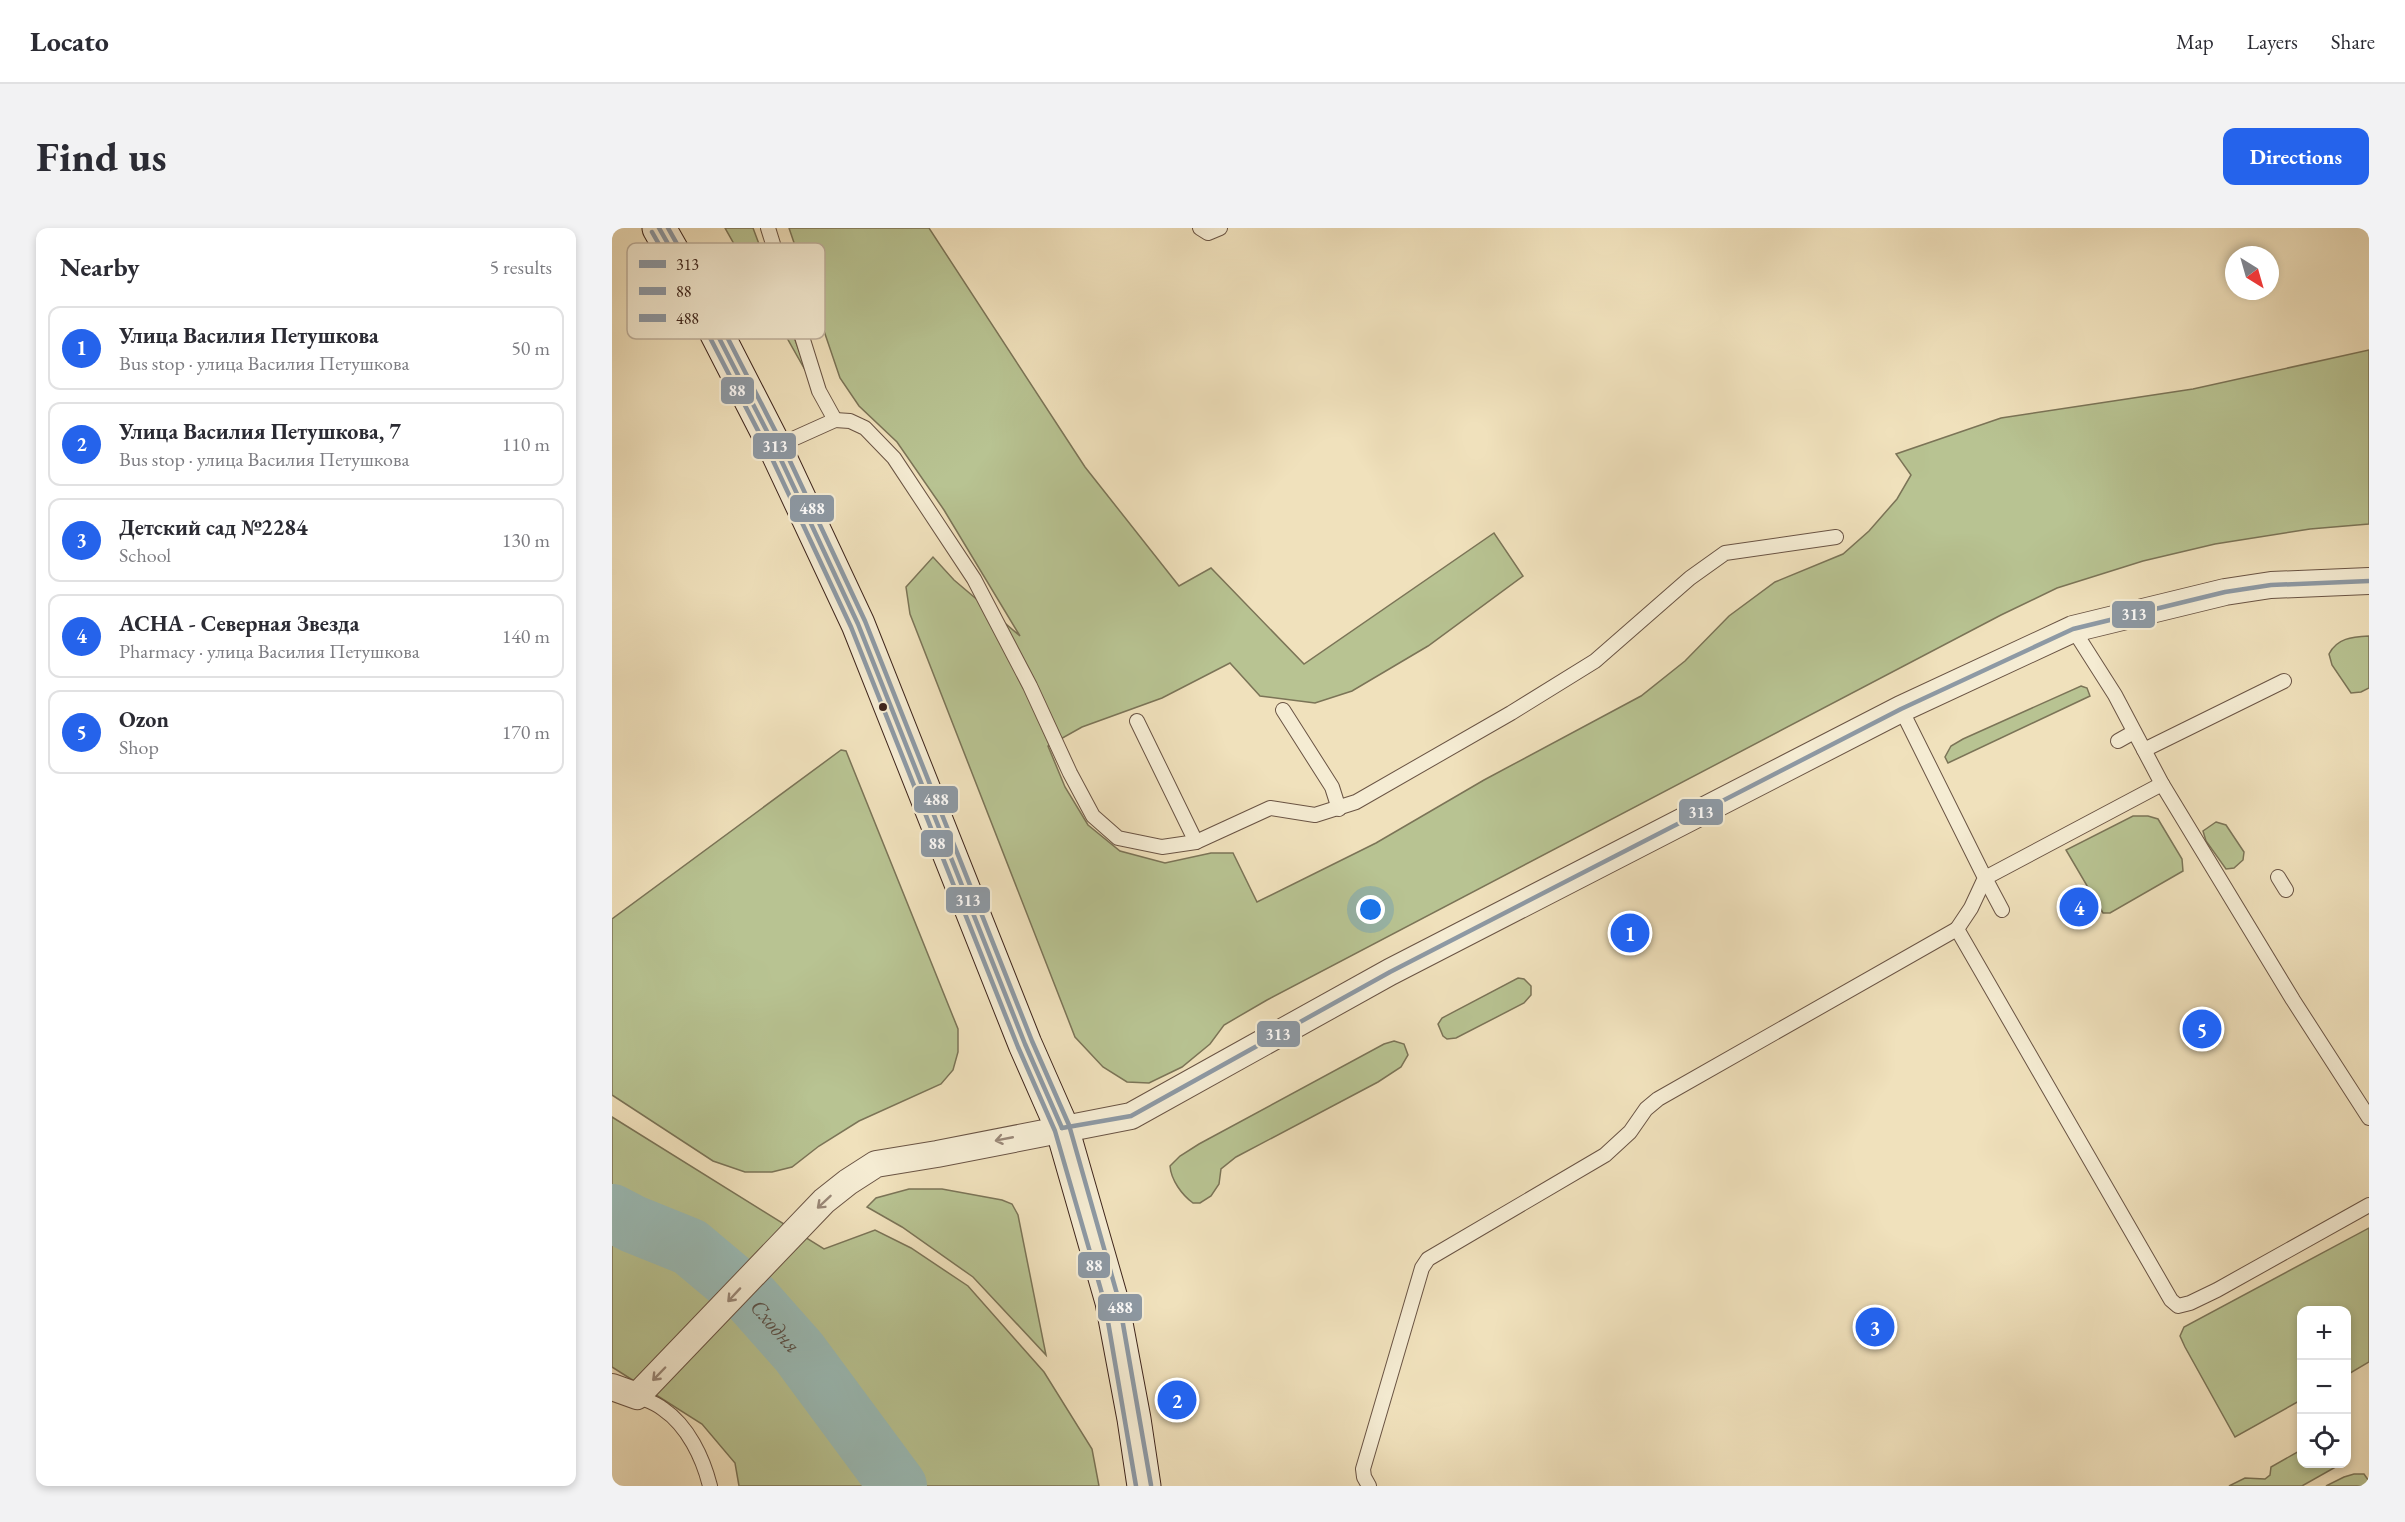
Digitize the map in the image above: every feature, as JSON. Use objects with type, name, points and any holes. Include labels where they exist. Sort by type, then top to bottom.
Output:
[{"type":"main road","points":[[659,228],[668,243]]},
{"type":"main road","points":[[720,339],[775,447],[858,624],[1025,1044],[1062,1128],[1112,1302],[1144,1486]]},
{"type":"street","points":[[612,1387],[637,1396],[825,1200],[876,1164],[1131,1116],[1390,972],[1901,709],[2073,629],[2225,592],[2282,584],[2369,581]]},
{"type":"lane","points":[[768,228],[773,243]]},
{"type":"lane","points":[[1200,228],[1208,233],[1220,228]]},
{"type":"lane","points":[[803,339],[819,391],[835,420]]},
{"type":"lane","points":[[775,447],[835,420],[850,421],[865,428],[894,458],[979,589],[1030,686],[1070,773],[1093,816],[1118,838],[1162,847],[1196,842],[1270,808],[1315,815],[1356,802],[1480,731],[1594,661],[1690,578],[1725,553],[1836,537]]},
{"type":"lane","points":[[2073,629],[2115,695],[2162,784],[2288,990],[2364,1100],[2369,1118]]},
{"type":"lane","points":[[2144,750],[2284,681]]},
{"type":"lane","points":[[1901,709],[2002,910]]},
{"type":"lane","points":[[1283,710],[1332,787],[1339,809]]},
{"type":"lane","points":[[1137,721],[1196,842]]},
{"type":"lane","points":[[2118,741],[2134,732]]},
{"type":"lane","points":[[1369,1486],[1363,1469],[1422,1268],[1428,1259],[1605,1155],[1630,1131],[1646,1109],[1658,1099],[1957,929],[1971,908],[1985,878],[2162,784]]},
{"type":"lane","points":[[2278,877],[2286,890]]},
{"type":"lane","points":[[1957,929],[2163,1287],[2178,1306],[2190,1304],[2217,1290],[2369,1205]]},
{"type":"lane","points":[[637,1396],[663,1408],[678,1423],[694,1443],[706,1468],[710,1486]]},
{"type":"green space","points":[[725,228],[753,228],[759,243],[733,243]]},
{"type":"green space","points":[[789,228],[929,228],[1085,467],[1179,586],[1211,568],[1304,664],[1494,533],[1523,576],[1428,646],[1352,691],[1315,703],[1260,696],[1230,663],[1162,698],[1082,727],[1048,746],[1065,787],[1088,825],[1120,851],[1165,863],[1211,853],[1233,853],[1257,902],[1376,843],[1484,780],[1641,696],[1685,661],[1729,616],[1775,582],[1843,554],[1869,531],[1897,499],[1911,475],[1896,454],[2001,418],[2193,389],[2369,350],[2369,524],[2310,529],[2215,544],[2143,561],[2057,588],[2001,615],[1267,1000],[1224,1025],[1210,1044],[1182,1067],[1149,1083],[1127,1082],[1103,1067],[1075,1037],[910,614],[906,587],[933,557],[954,580],[1020,636],[944,510],[897,442],[859,406],[840,378],[825,334],[825,243],[794,243]]},
{"type":"green space","points":[[788,339],[795,339],[809,377]]},
{"type":"green space","points":[[2369,636],[2369,688],[2351,693],[2332,665],[2329,654],[2341,642],[2351,638]]},
{"type":"green space","points":[[2081,686],[2087,688],[2090,696],[1948,763],[1945,757],[1951,746],[1963,739]]},
{"type":"green space","points":[[841,750],[846,751],[958,1029],[958,1052],[953,1070],[941,1084],[859,1121],[819,1146],[792,1167],[772,1172],[745,1172],[713,1161],[612,1095],[612,919]]},
{"type":"green space","points":[[2133,816],[2158,819],[2182,859],[2183,871],[2110,913],[2103,913],[2066,850]]},
{"type":"green space","points":[[2216,822],[2226,825],[2244,852],[2243,860],[2234,868],[2226,869],[2206,841],[2203,831]]},
{"type":"green space","points":[[1518,978],[1524,979],[1531,986],[1531,995],[1524,1003],[1456,1038],[1447,1039],[1443,1036],[1438,1024],[1442,1018]]},
{"type":"green space","points":[[1394,1041],[1404,1044],[1408,1055],[1401,1067],[1378,1082],[1236,1157],[1221,1169],[1219,1184],[1211,1196],[1200,1203],[1193,1203],[1178,1187],[1172,1177],[1170,1166],[1180,1156],[1384,1044]]},
{"type":"green space","points":[[612,1117],[824,1249],[875,1230],[911,1248],[968,1286],[1044,1372],[1092,1449],[1099,1486],[739,1486],[735,1463],[702,1424],[612,1367]]},
{"type":"green space","points":[[909,1189],[942,1189],[1002,1200],[1012,1204],[1018,1215],[1046,1355],[973,1277],[902,1227],[867,1207],[876,1198]]},
{"type":"green space","points":[[2369,1228],[2369,1362],[2351,1373],[2351,1306],[2297,1306],[2297,1402],[2235,1437],[2185,1347],[2180,1336],[2184,1327]]},
{"type":"green space","points":[[2297,1452],[2297,1468],[2334,1468],[2302,1486],[2229,1486],[2245,1478],[2265,1479],[2270,1475],[2271,1467]]},
{"type":"green space","points":[[2364,1474],[2369,1481],[2369,1486],[2326,1486],[2344,1477]]},
{"type":"waterway","name":"Сходня","points":[[612,1213],[690,1247],[752,1299],[799,1352],[898,1486]]},
{"type":"transit line","name":"313","points":[[659,228],[668,243]]},
{"type":"transit line","name":"488","points":[[668,228],[676,243]]},
{"type":"transit line","name":"88","points":[[652,232],[658,243]]},
{"type":"transit line","name":"88","points":[[711,339],[768,450],[851,627],[1018,1047],[1055,1131],[1105,1304],[1136,1486]]},
{"type":"transit line","name":"313","points":[[720,339],[775,447],[858,624],[1025,1044],[1062,1128]]},
{"type":"transit line","name":"488","points":[[728,339],[782,444],[865,621],[1032,1041],[1069,1125],[1119,1301],[1151,1485]]},
{"type":"transit line","name":"313","points":[[1062,1128],[1131,1116],[1390,972],[1901,709],[2073,629],[2225,592],[2271,585],[2369,581]]},
{"type":"place","name":"АСНА - Северная Звезда","points":[[2079,907]]},
{"type":"place","name":"Улица Василия Петушкова","points":[[1630,933]]},
{"type":"place","name":"Ozon","points":[[2202,1029]]},
{"type":"place","name":"Детский сад №2284","points":[[1875,1327]]},
{"type":"place","name":"Улица Василия Петушкова, 7","points":[[1177,1400]]}]
